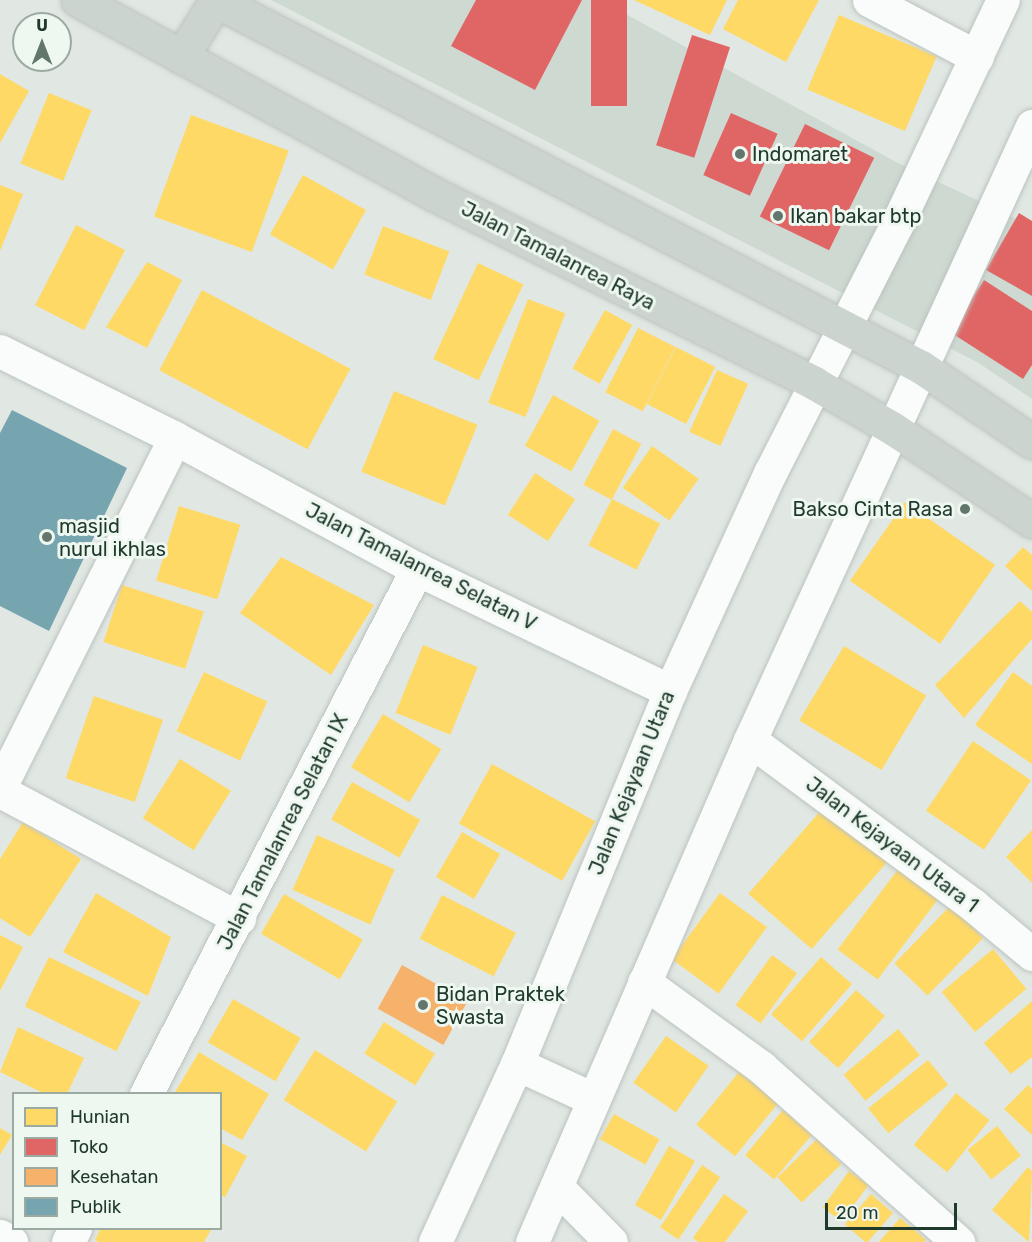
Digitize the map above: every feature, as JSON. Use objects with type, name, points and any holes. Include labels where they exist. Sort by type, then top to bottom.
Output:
[{"type":"main road","name":"Jalan Tamalanrea Raya","points":[[78,0],[434,194],[813,383],[892,428],[1032,521]]},
{"type":"main road","points":[[181,57],[216,0],[841,329],[921,367],[1032,442]]},
{"type":"street","points":[[869,0],[977,57]]},
{"type":"street","name":"Jalan Kejayaan Utara","points":[[435,1242],[517,1064],[670,691],[813,383],[896,226],[1003,0]]},
{"type":"street","points":[[532,1242],[750,740],[1032,126]]},
{"type":"street","name":"Jalan Tamalanrea Selatan V","points":[[2,358],[175,438],[417,569],[670,691]]},
{"type":"street","points":[[175,438],[0,789],[239,918]]},
{"type":"street","name":"Jalan Tamalanrea Selatan IX","points":[[147,1092],[239,918],[417,569]]},
{"type":"street","name":"Jalan Kejayaan Utara 1","points":[[750,740],[973,905],[1032,954]]},
{"type":"street","points":[[644,982],[761,1067],[958,1242]]},
{"type":"street","points":[[517,1064],[593,1098]]},
{"type":"street","points":[[557,1187],[611,1242]]},
{"type":"street","points":[[0,1236],[11,1242]]},
{"type":"shaded area","points":[[271,0],[600,0],[896,162],[1032,226],[1032,399],[977,362]]},
{"type":"building: Hunian","points":[[634,0],[727,0],[710,35]]},
{"type":"building: Hunian","points":[[738,0],[819,0],[786,62],[723,29]]},
{"type":"building: Hunian","points":[[839,15],[937,56],[905,131],[807,90]]},
{"type":"building: Hunian","points":[[0,74],[29,91],[0,143]]},
{"type":"building: Hunian","points":[[49,93],[92,110],[63,181],[21,163]]},
{"type":"building: Hunian","points":[[191,115],[289,151],[252,252],[154,216]]},
{"type":"building: Hunian","points":[[303,175],[366,210],[333,269],[270,234]]},
{"type":"building: Hunian","points":[[0,185],[23,194],[0,251]]},
{"type":"building: Hunian","points":[[76,225],[125,250],[84,330],[35,305]]},
{"type":"building: Hunian","points":[[383,226],[449,251],[431,300],[364,275]]},
{"type":"building: Hunian","points":[[147,262],[182,280],[147,348],[106,327]]},
{"type":"building: Hunian","points":[[478,263],[523,284],[479,380],[433,359]]},
{"type":"building: Hunian","points":[[202,290],[350,369],[308,449],[159,370]]},
{"type":"building: Hunian","points":[[528,299],[565,313],[526,417],[488,403]]},
{"type":"building: Hunian","points":[[605,310],[632,325],[600,384],[573,369]]},
{"type":"building: Hunian","points":[[638,328],[675,347],[643,411],[605,392]]},
{"type":"building: Hunian","points":[[676,347],[715,367],[686,424],[647,404]]},
{"type":"building: Hunian","points":[[717,370],[748,384],[720,446],[689,432]]},
{"type":"building: Hunian","points":[[394,391],[477,425],[445,505],[361,472]]},
{"type":"building: Hunian","points":[[553,395],[599,421],[571,471],[525,446]]},
{"type":"building: Hunian","points":[[613,429],[641,444],[612,500],[583,485]]},
{"type":"building: Hunian","points":[[652,446],[699,479],[669,520],[623,488]]},
{"type":"building: Hunian","points":[[535,473],[575,499],[548,541],[508,515]]},
{"type":"building: Hunian","points":[[612,499],[660,524],[637,570],[588,545]]},
{"type":"building: Hunian","points":[[905,502],[995,565],[940,644],[850,581]]},
{"type":"building: Hunian","points":[[179,506],[240,525],[217,599],[156,581]]},
{"type":"building: Hunian","points":[[1023,547],[1032,555],[1032,591],[1005,566]]},
{"type":"building: Hunian","points":[[281,557],[374,605],[331,675],[240,613]]},
{"type":"building: Hunian","points":[[122,585],[204,612],[185,669],[103,642]]},
{"type":"building: Hunian","points":[[1020,601],[1032,612],[1032,639],[964,718],[935,685]]},
{"type":"building: Hunian","points":[[423,645],[478,667],[450,735],[396,713]]},
{"type":"building: Hunian","points":[[844,646],[926,695],[881,770],[799,721]]},
{"type":"building: Hunian","points":[[204,672],[267,702],[240,760],[177,731]]},
{"type":"building: Hunian","points":[[1013,672],[1032,686],[1032,764],[975,725]]},
{"type":"building: Hunian","points":[[94,696],[163,720],[135,802],[66,778]]},
{"type":"building: Hunian","points":[[383,714],[441,749],[409,802],[351,767]]},
{"type":"building: Hunian","points":[[973,741],[1031,780],[984,850],[926,811]]},
{"type":"building: Hunian","points":[[180,759],[231,791],[194,850],[143,818]]},
{"type":"building: Hunian","points":[[492,764],[595,821],[562,881],[459,823]]},
{"type":"building: Hunian","points":[[352,782],[420,820],[399,857],[331,820]]},
{"type":"building: Hunian","points":[[829,801],[892,856],[812,949],[748,894]]},
{"type":"building: Hunian","points":[[23,822],[81,859],[30,937],[0,918],[0,859]]},
{"type":"building: Hunian","points":[[1032,830],[1032,883],[1006,857]]},
{"type":"building: Hunian","points":[[462,832],[500,854],[474,899],[436,877]]},
{"type":"building: Hunian","points":[[317,835],[395,870],[370,924],[293,890]]},
{"type":"building: Hunian","points":[[899,868],[939,898],[878,980],[838,949]]},
{"type":"building: Hunian","points":[[96,893],[171,937],[148,996],[63,952]]},
{"type":"building: Hunian","points":[[720,893],[767,927],[719,993],[672,959]]},
{"type":"building: Hunian","points":[[284,894],[363,940],[340,979],[261,934]]},
{"type":"building: Hunian","points":[[442,895],[516,933],[494,976],[420,939]]},
{"type":"building: Hunian","points":[[950,906],[983,938],[928,996],[894,964]]},
{"type":"building: Hunian","points":[[0,935],[23,947],[0,991]]},
{"type":"building: Hunian","points":[[993,949],[1026,989],[975,1032],[942,992]]},
{"type":"building: Hunian","points":[[772,955],[797,973],[761,1023],[736,1005]]},
{"type":"building: Hunian","points":[[49,957],[141,1002],[117,1051],[25,1006]]},
{"type":"building: Hunian","points":[[821,957],[852,984],[802,1041],[771,1014]]},
{"type":"building: Hunian","points":[[856,990],[885,1016],[838,1068],[809,1042]]},
{"type":"building: Hunian","points":[[233,999],[301,1038],[276,1081],[208,1042]]},
{"type":"building: Hunian","points":[[1032,1001],[1032,1057],[1011,1074],[984,1043]]},
{"type":"building: Hunian","points":[[384,1022],[435,1054],[415,1085],[364,1053]]},
{"type":"building: Hunian","points":[[18,1027],[84,1058],[68,1092],[41,1092],[0,1072]]},
{"type":"building: Hunian","points":[[898,1029],[920,1055],[865,1101],[844,1075]]},
{"type":"building: Hunian","points":[[666,1036],[709,1066],[676,1113],[633,1083]]},
{"type":"building: Hunian","points":[[315,1050],[397,1101],[366,1151],[284,1100]]},
{"type":"building: Hunian","points":[[199,1052],[269,1094],[242,1140],[222,1129],[222,1092],[175,1092]]},
{"type":"building: Hunian","points":[[928,1060],[948,1085],[888,1133],[868,1108]]},
{"type":"building: Hunian","points":[[739,1072],[778,1103],[735,1156],[696,1125]]},
{"type":"building: Hunian","points":[[1028,1085],[1032,1089],[1032,1135],[1004,1109]]},
{"type":"building: Hunian","points":[[956,1093],[989,1120],[947,1172],[914,1145]]},
{"type":"building: Hunian","points":[[783,1110],[812,1134],[774,1180],[745,1155]]},
{"type":"building: Hunian","points":[[614,1114],[659,1139],[645,1165],[600,1139]]},
{"type":"building: Hunian","points":[[997,1126],[1021,1156],[991,1179],[967,1150]]},
{"type":"building: Hunian","points":[[0,1128],[12,1135],[0,1155]]},
{"type":"building: Hunian","points":[[817,1139],[841,1164],[802,1202],[777,1177]]},
{"type":"building: Hunian","points":[[222,1143],[247,1156],[225,1197],[222,1196]]},
{"type":"building: Hunian","points":[[669,1146],[695,1161],[661,1220],[635,1205]]},
{"type":"building: Hunian","points":[[702,1165],[720,1177],[678,1239],[660,1227]]},
{"type":"building: Hunian","points":[[1028,1167],[1032,1171],[1029,1242],[992,1210]]},
{"type":"building: Hunian","points":[[849,1171],[868,1185],[842,1222],[823,1207]]},
{"type":"building: Hunian","points":[[724,1194],[748,1211],[725,1242],[698,1242],[693,1238]]},
{"type":"building: Hunian","points":[[871,1194],[893,1213],[868,1242],[845,1224]]},
{"type":"building: Hunian","points":[[900,1218],[926,1240],[924,1242],[879,1242]]},
{"type":"building: Hunian","points":[[100,1230],[211,1230],[204,1242],[99,1242],[95,1240]]},
{"type":"building: Toko","points":[[476,0],[582,0],[535,90],[451,46]]},
{"type":"building: Toko","points":[[591,0],[627,0],[627,106],[591,106]]},
{"type":"building: Toko","points":[[692,35],[730,47],[694,158],[656,145]]},
{"type":"building: Toko","name":"Indomaret","points":[[731,113],[778,134],[750,196],[703,175]]},
{"type":"building: Toko","points":[[805,124],[874,158],[829,250],[760,217]]},
{"type":"building: Toko","points":[[1019,213],[1032,221],[1032,296],[986,270]]},
{"type":"building: Toko","points":[[984,280],[1032,311],[1032,365],[1023,379],[950,332]]},
{"type":"building: Kesehatan","name":"Bidan Praktek Swasta","points":[[402,965],[468,1001],[443,1045],[378,1009]]},
{"type":"building: Publik","name":"masjid nurul ikhlas","points":[[12,410],[127,468],[49,631],[0,606],[0,433]]},
{"type":"place","name":"Indomaret","points":[[740,154]]},
{"type":"place","name":"Ikan bakar btp","points":[[778,216]]},
{"type":"place","name":"Bakso Cinta Rasa","points":[[965,509]]},
{"type":"place","name":"masjid nurul ikhlas","points":[[47,537]]},
{"type":"place","name":"Bidan Praktek Swasta","points":[[423,1005]]}]
